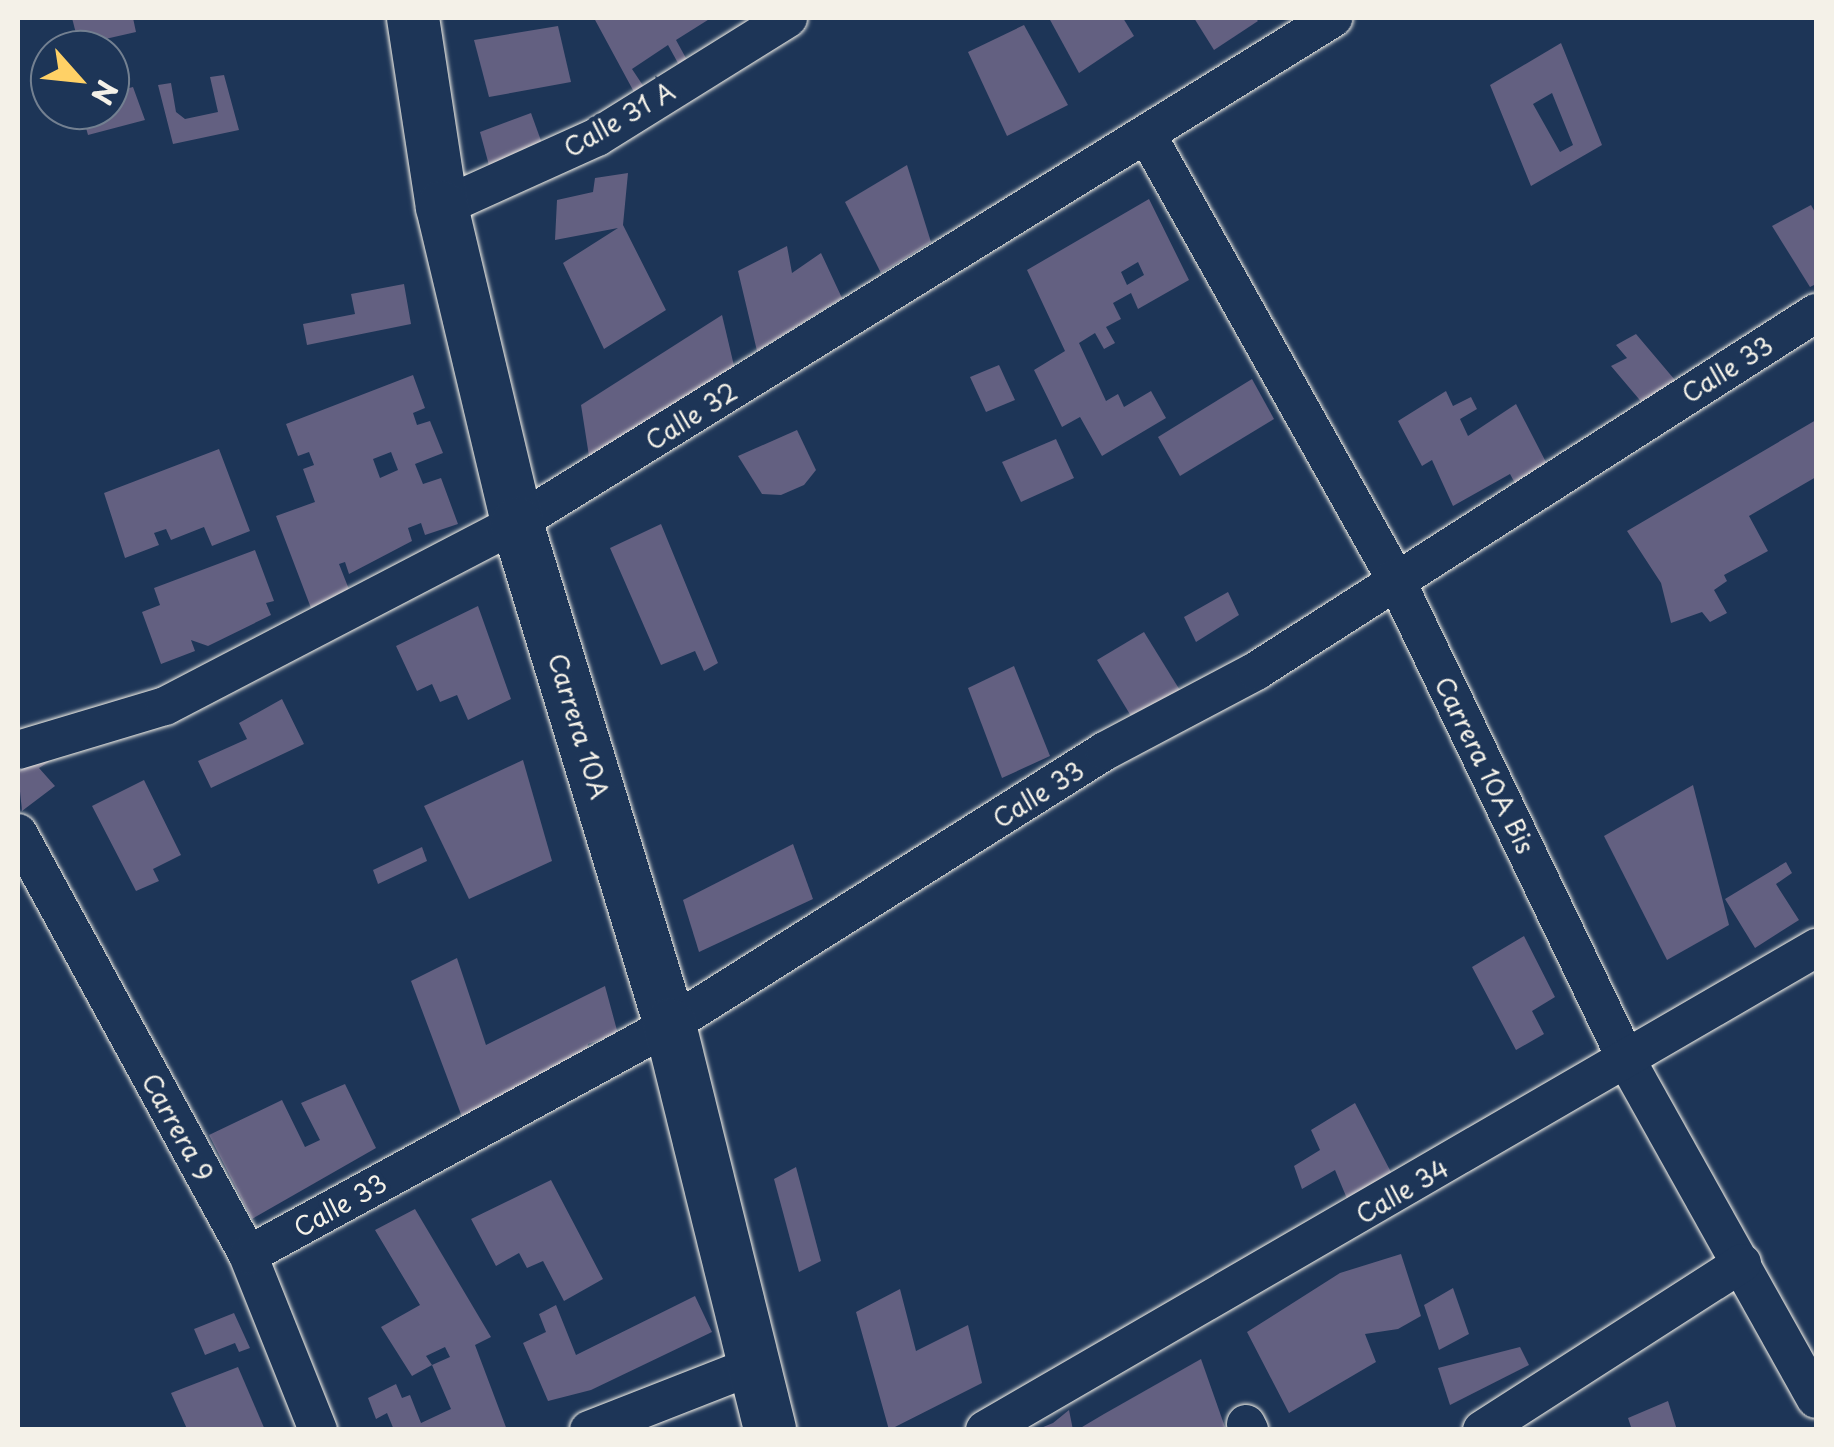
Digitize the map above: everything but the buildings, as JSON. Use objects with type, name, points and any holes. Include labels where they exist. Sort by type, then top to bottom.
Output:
[{"type":"street","name":"Carrera 10A","points":[[413,18],[442,207],[517,523],[670,1025],[770,1430]]},
{"type":"street","name":"Calle 31 A","points":[[442,207],[596,137],[788,18]]},
{"type":"street","name":"Calle 32","points":[[18,750],[165,706],[517,523],[1333,18]]},
{"type":"street","name":"Carrera 10A Bis","points":[[1147,136],[1395,578],[1627,1062],[1816,1398]]},
{"type":"street","name":"Calle 33","points":[[248,1256],[670,1025],[1105,752],[1256,670],[1816,313]]},
{"type":"street","name":"Carrera 9","points":[[18,833],[248,1256],[318,1430]]},
{"type":"street","name":"Calle 34","points":[[985,1430],[1627,1062],[1816,948]]},
{"type":"street","points":[[1482,1430],[1742,1263]]},
{"type":"street","points":[[590,1430],[754,1365]]}]
